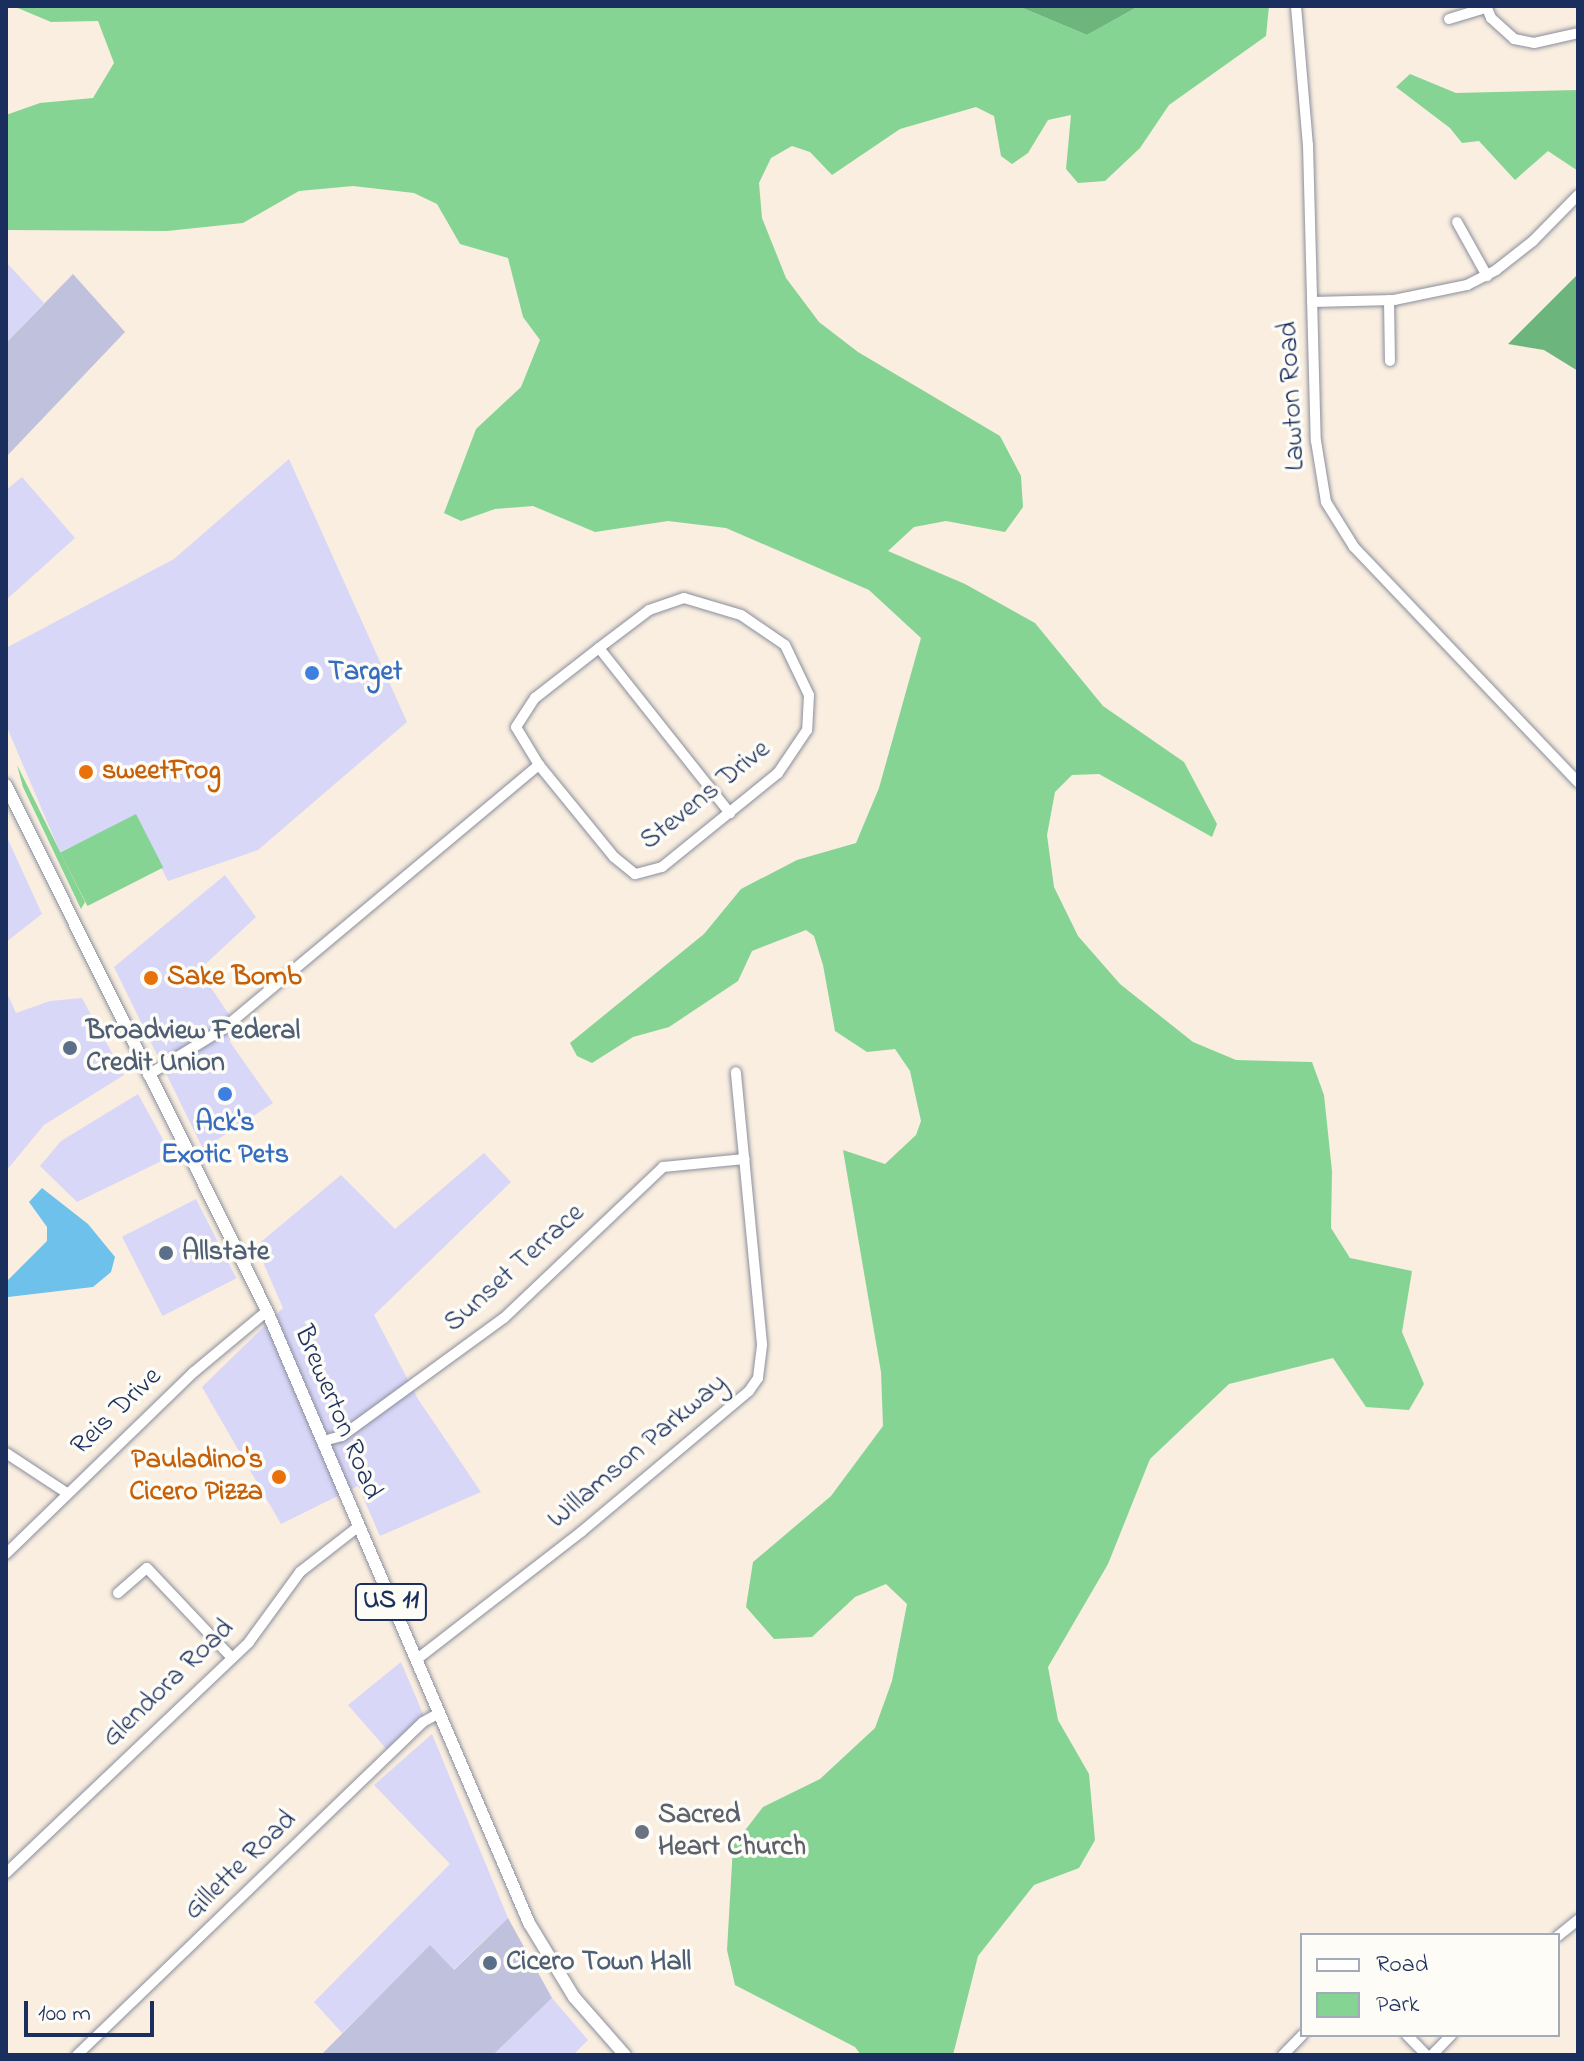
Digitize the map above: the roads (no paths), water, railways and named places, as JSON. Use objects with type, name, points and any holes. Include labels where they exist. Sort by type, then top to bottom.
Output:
[{"type":"main road","name":"Brewerton Road","points":[[6,785],[267,1311],[548,1959],[625,2055]]},
{"type":"street","name":"Lawton Road","points":[[1296,6],[1308,145],[1318,471],[1334,520],[1375,570],[1578,782]]},
{"type":"street","points":[[1449,19],[1486,7],[1514,39],[1534,43],[1578,33]]},
{"type":"street","points":[[1312,302],[1389,300],[1444,293],[1487,276],[1533,241],[1578,195]]},
{"type":"street","points":[[1457,222],[1487,276]]},
{"type":"street","points":[[1389,300],[1390,361]]},
{"type":"street","name":"Stevens Drive","points":[[684,598],[741,615],[785,645],[809,695],[807,730],[792,759],[662,867],[635,874],[614,857],[516,732],[518,718],[599,648],[649,610],[684,598]]},
{"type":"street","points":[[599,648],[730,813]]},
{"type":"street","points":[[148,1075],[223,1029],[539,765]]},
{"type":"street","name":"Willamson Parkway","points":[[416,1660],[581,1532],[758,1378],[762,1344],[736,1072]]},
{"type":"street","name":"Sunset Terrace","points":[[323,1441],[342,1436],[504,1318],[663,1167],[745,1159]]},
{"type":"street","name":"Reis Drive","points":[[6,1554],[194,1372],[267,1311]]},
{"type":"street","points":[[6,1453],[67,1493]]},
{"type":"street","name":"Glendora Road","points":[[6,1873],[232,1658],[300,1572],[359,1526]]},
{"type":"street","points":[[118,1593],[147,1568],[232,1658]]},
{"type":"street","name":"Gillette Road","points":[[77,2055],[423,1722],[439,1713]]},
{"type":"street","points":[[1560,1934],[1578,1920]]},
{"type":"street","points":[[1283,2055],[1300,2037]]},
{"type":"street","points":[[1409,2037],[1429,2055],[1449,2037]]},
{"type":"water","points":[[42,1188],[88,1224],[115,1257],[111,1272],[93,1287],[8,1297],[6,1282],[47,1241],[47,1227],[29,1202]]},
{"type":"place","name":"Target","points":[[312,673]]},
{"type":"place","name":"sweetFrog","points":[[86,772]]},
{"type":"place","name":"Sake Bomb","points":[[151,978]]},
{"type":"place","name":"Broadview Federal Credit Union","points":[[70,1048]]},
{"type":"place","name":"Ack's Exotic Pets","points":[[225,1094]]},
{"type":"place","name":"Allstate","points":[[166,1253]]},
{"type":"place","name":"Pauladino's Cicero Pizza","points":[[279,1477]]},
{"type":"place","name":"Sacred Heart Church","points":[[642,1832]]},
{"type":"place","name":"Cicero Town Hall","points":[[490,1963]]}]
